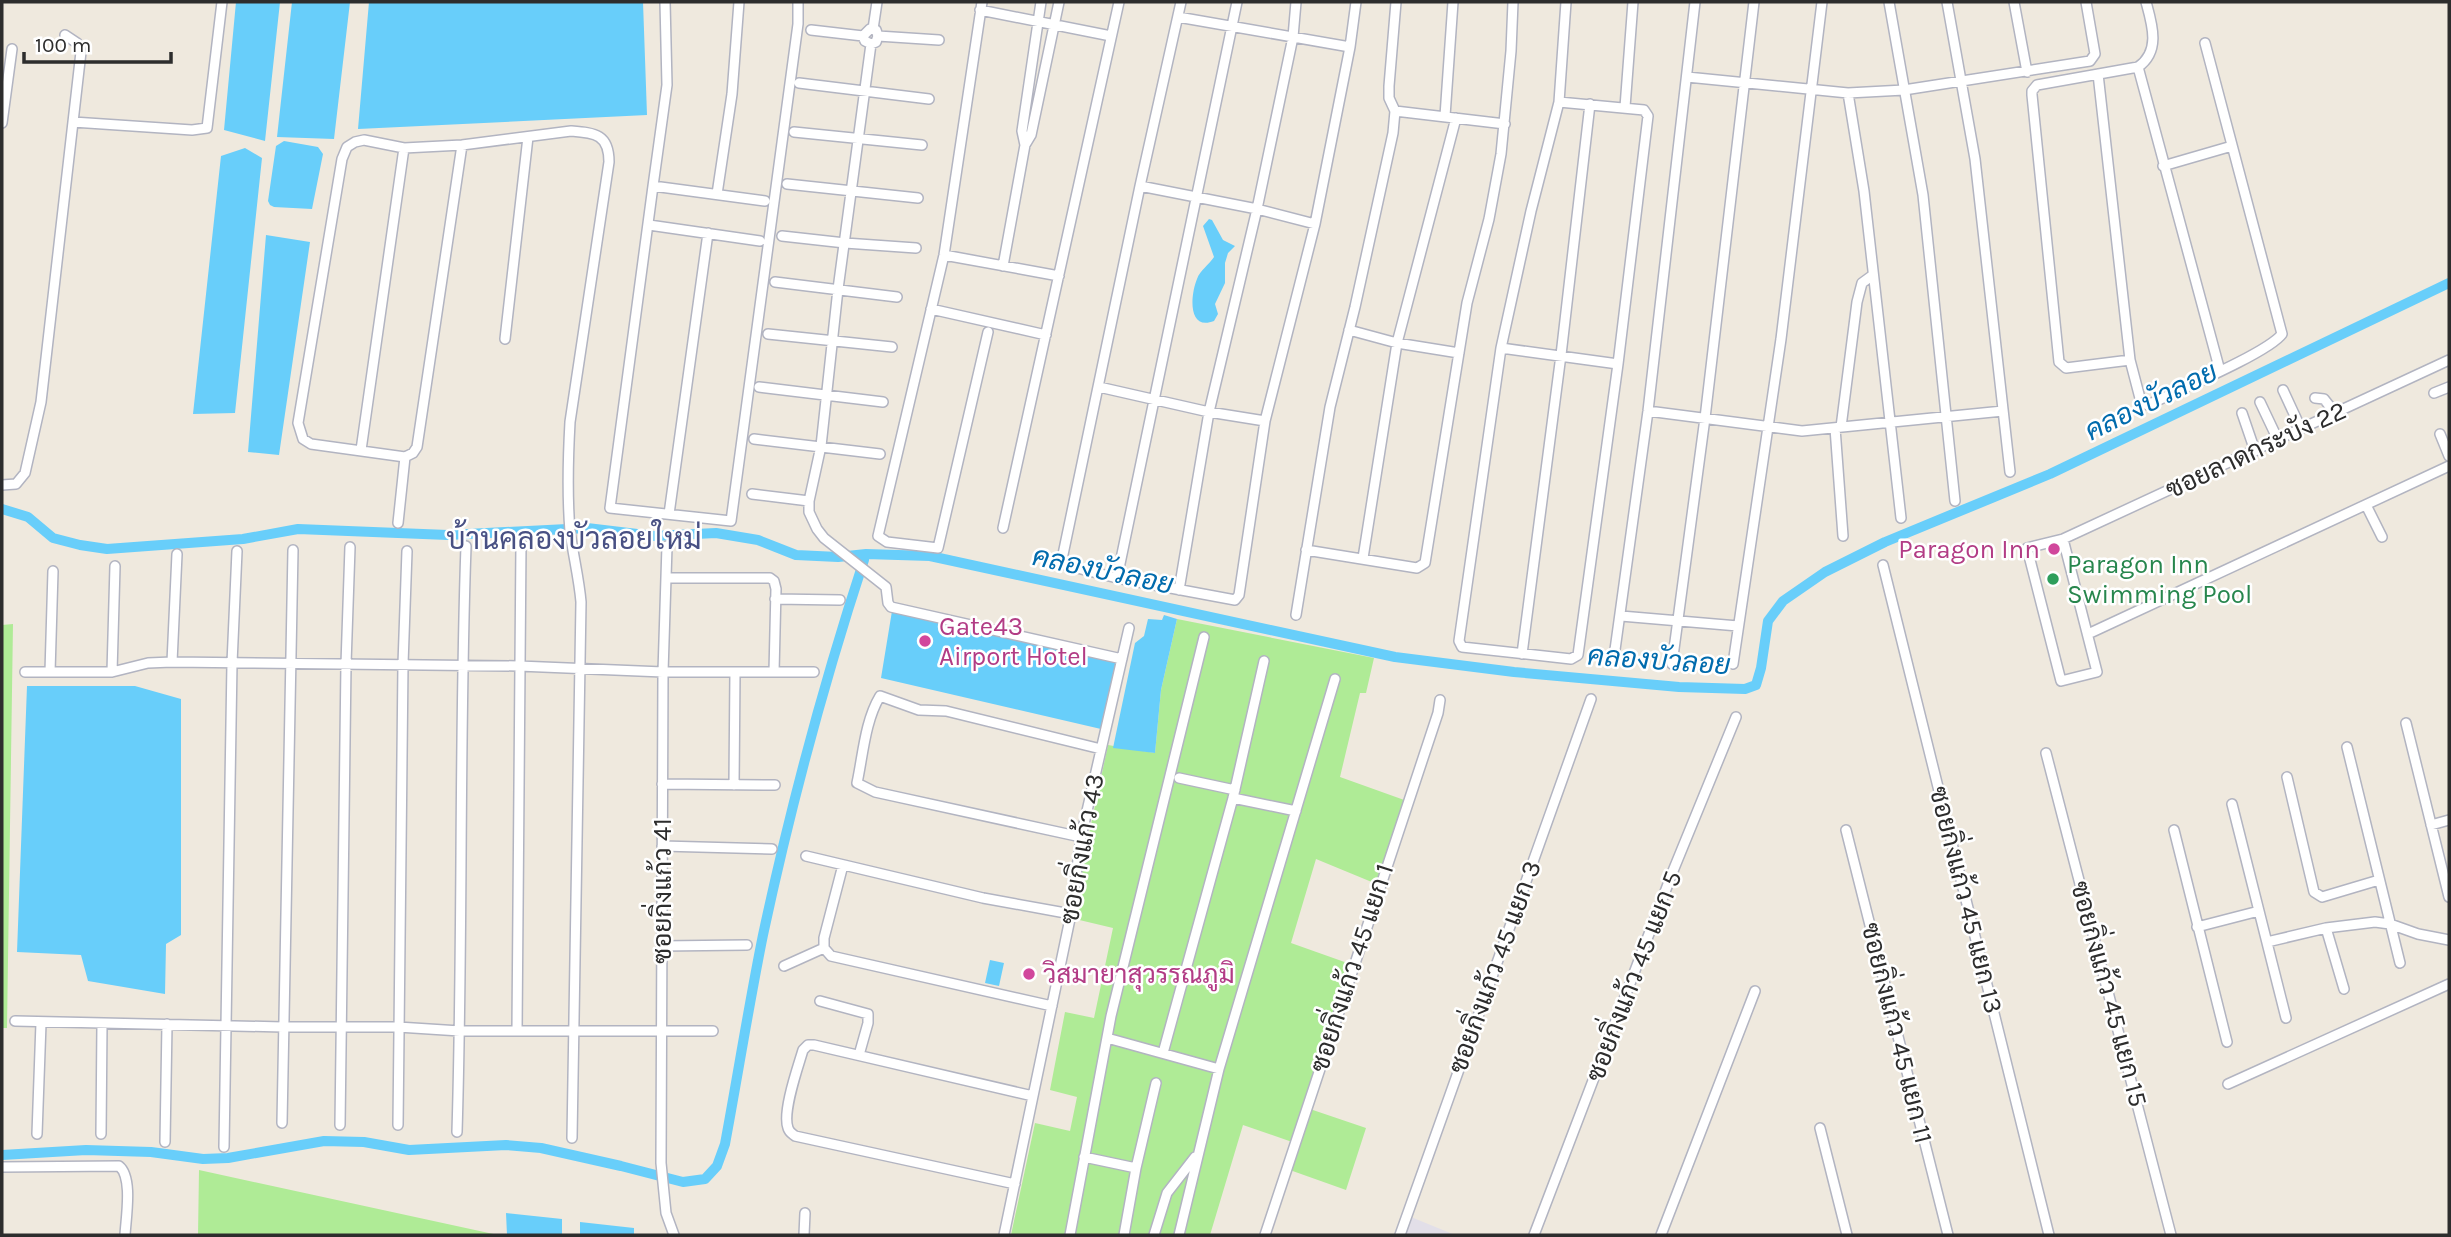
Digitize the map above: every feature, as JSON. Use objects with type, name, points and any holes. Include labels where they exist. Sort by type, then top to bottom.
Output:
[{"type":"street","points":[[73,122],[192,130],[207,128],[222,2]]},
{"type":"street","points":[[665,2],[667,85],[610,508],[732,521],[793,64],[798,2]]},
{"type":"street","points":[[717,194],[732,94],[739,2]]},
{"type":"street","points":[[871,44],[876,41],[877,2]]},
{"type":"street","points":[[1025,145],[1022,131],[1041,2]]},
{"type":"street","points":[[1003,266],[1025,145],[1031,135],[1059,2]]},
{"type":"street","points":[[1003,528],[1119,2]]},
{"type":"street","points":[[1181,2],[1060,564],[1117,578],[1237,599],[1265,421],[1315,224],[1350,47],[1356,2]]},
{"type":"street","points":[[1117,578],[1237,2]]},
{"type":"street","points":[[1179,590],[1209,412],[1257,209],[1293,37],[1296,2]]},
{"type":"street","points":[[1296,615],[1330,407],[1390,147],[1395,111],[1389,98],[1388,86],[1396,2]]},
{"type":"street","points":[[1445,116],[1452,2]]},
{"type":"street","points":[[1306,550],[1417,568],[1425,563],[1467,303],[1496,187],[1505,124],[1513,2]]},
{"type":"street","points":[[1559,102],[1625,107],[1644,110],[1648,116],[1618,364],[1578,655],[1572,659],[1462,648],[1459,641],[1501,348],[1531,211],[1559,102],[1566,2]]},
{"type":"street","points":[[1625,107],[1633,2]]},
{"type":"street","points":[[1614,657],[1648,411],[1695,2]]},
{"type":"street","points":[[1672,664],[1705,418],[1754,2]]},
{"type":"street","points":[[1733,664],[1781,339],[1822,2]]},
{"type":"street","points":[[1889,2],[1923,195],[1955,501]]},
{"type":"street","points":[[1947,2],[1975,159],[2010,472]]},
{"type":"street","points":[[2014,2],[2027,72]]},
{"type":"street","points":[[1687,77],[1848,93],[1904,90],[2027,72],[2093,59],[2094,43],[2086,2]]},
{"type":"street","points":[[2130,360],[2066,368],[2059,362],[2032,91],[2037,85],[2138,66],[2149,56],[2152,46],[2152,26],[2146,2]]},
{"type":"street","points":[[988,332],[938,548],[887,542],[878,536],[944,255],[981,6],[1054,26],[1111,36]]},
{"type":"street","points":[[1178,17],[1350,47]]},
{"type":"street","points":[[811,30],[863,36]]},
{"type":"street","points":[[863,36],[867,30],[939,40]]},
{"type":"street","points":[[2,485],[16,484],[25,474],[41,402],[81,52],[77,43],[65,35]]},
{"type":"street","points":[[863,36],[865,41],[871,44]]},
{"type":"street","points":[[2098,74],[2130,360],[2141,402],[2145,405],[2220,371],[2273,342],[2282,334],[2205,43]]},
{"type":"street","points":[[871,44],[838,289],[821,446],[809,500],[809,512],[817,529],[838,551],[883,585],[891,607],[1122,659]]},
{"type":"street","points":[[2,123],[12,49]]},
{"type":"street","points":[[2138,66],[2220,371]]},
{"type":"street","points":[[799,83],[929,99]]},
{"type":"street","points":[[1848,93],[1860,165],[1901,518]]},
{"type":"street","points":[[1522,654],[1590,104]]},
{"type":"street","points":[[1395,111],[1505,124]]},
{"type":"street","points":[[1363,558],[1397,343],[1456,118]]},
{"type":"street","points":[[462,145],[417,447],[405,457],[311,444],[303,439],[298,423],[346,147],[364,140],[404,148],[462,145],[555,132],[588,133],[601,137],[606,142],[609,152],[570,422],[568,465],[569,516],[581,602],[572,1138]]},
{"type":"street","points":[[794,132],[922,145]]},
{"type":"street","points":[[505,339],[528,137]]},
{"type":"street","points":[[2163,166],[2232,146]]},
{"type":"street","points":[[361,450],[404,148]]},
{"type":"street","points":[[787,184],[918,198]]},
{"type":"street","points":[[653,186],[765,201]]},
{"type":"street","points":[[1140,186],[1257,209],[1315,224]]},
{"type":"street","points":[[649,225],[760,241]]},
{"type":"street","points":[[670,513],[708,233]]},
{"type":"street","points":[[782,236],[916,248]]},
{"type":"street","points":[[944,255],[1059,276]]},
{"type":"street","points":[[1843,536],[1838,427],[1857,302],[1862,283],[1873,275]]},
{"type":"street","points":[[775,282],[897,297]]},
{"type":"street","points":[[931,309],[1046,335]]},
{"type":"street","points":[[1349,330],[1397,343],[1458,353]]},
{"type":"street","points":[[768,334],[892,347]]},
{"type":"street","points":[[1501,348],[1618,364]]},
{"type":"street","name":"ซอยลาดกระบัง 22","points":[[2088,634],[2096,672],[2060,681],[2027,548],[2063,539],[2449,360]]},
{"type":"street","points":[[759,387],[883,402]]},
{"type":"street","points":[[1098,387],[1209,412],[1265,421]]},
{"type":"street","points":[[2434,393],[2449,387]]},
{"type":"street","points":[[2283,390],[2301,429]]},
{"type":"street","points":[[2315,398],[2327,401],[2335,413]]},
{"type":"street","points":[[2260,401],[2278,440]]},
{"type":"street","points":[[1648,411],[1802,430],[2003,411]]},
{"type":"street","points":[[2242,413],[2255,451]]},
{"type":"street","points":[[2440,434],[2449,456]]},
{"type":"street","points":[[754,439],[880,454]]},
{"type":"street","points":[[398,523],[405,457]]},
{"type":"street","points":[[2063,539],[2088,634],[2449,466]]},
{"type":"street","points":[[752,494],[809,500]]},
{"type":"street","points":[[2367,505],[2382,537]]},
{"type":"street","points":[[517,1031],[521,543]]},
{"type":"street","name":"ซอยกิ่งแก้ว 41","points":[[667,545],[663,672],[661,1163],[666,1213],[674,1235]]},
{"type":"street","points":[[340,1125],[350,547]]},
{"type":"street","points":[[457,1132],[462,666],[466,547]]},
{"type":"street","points":[[282,1123],[293,550]]},
{"type":"street","points":[[225,1147],[232,663],[237,551]]},
{"type":"street","points":[[398,1125],[403,664],[407,551]]},
{"type":"street","points":[[172,662],[177,554]]},
{"type":"street","name":"ซอยกิ่งแก้ว 45 แยก 13","points":[[1883,565],[2049,1235]]},
{"type":"street","points":[[112,672],[115,566]]},
{"type":"street","points":[[50,672],[53,571]]},
{"type":"street","points":[[666,578],[770,578],[776,583],[774,672]]},
{"type":"street","points":[[775,599],[840,600]]},
{"type":"street","points":[[1621,616],[1738,626]]},
{"type":"street","name":"ซอยกิ่งแก้ว 43","points":[[1004,1235],[1072,915],[1081,837],[1129,628]]},
{"type":"street","points":[[1070,1235],[1107,1038],[1204,637]]},
{"type":"street","points":[[1163,1053],[1234,794],[1264,661]]},
{"type":"street","points":[[25,672],[112,672],[148,663],[172,662],[520,666],[663,672],[814,672]]},
{"type":"street","points":[[734,785],[736,672]]},
{"type":"street","points":[[1179,1235],[1219,1069],[1335,679]]},
{"type":"street","points":[[1081,837],[874,792],[857,783],[873,707],[880,696],[919,710],[946,711],[1101,749]]},
{"type":"street","name":"ซอยกิ่งแก้ว 45 แยก 3","points":[[1400,1235],[1591,699]]},
{"type":"street","name":"ซอยกิ่งแก้ว 45 แยก 1","points":[[1265,1235],[1440,700]]},
{"type":"street","name":"ซอยกิ่งแก้ว 45 แยก 5","points":[[1534,1235],[1673,871],[1736,717]]},
{"type":"street","points":[[2406,723],[2449,897]]},
{"type":"street","points":[[2347,747],[2400,963]]},
{"type":"street","name":"ซอยกิ่งแก้ว 45 แยก 15","points":[[2046,752],[2171,1235]]},
{"type":"street","points":[[2287,777],[2314,892],[2322,897],[2379,880]]},
{"type":"street","points":[[1179,778],[1296,811]]},
{"type":"street","points":[[662,784],[775,785]]},
{"type":"street","points":[[2232,804],[2286,1018]]},
{"type":"street","points":[[2431,825],[2449,820]]},
{"type":"street","name":"ซอยกิ่งแก้ว 45 แยก 11","points":[[1846,830],[1948,1235]]},
{"type":"street","points":[[2174,830],[2227,1042]]},
{"type":"street","points":[[662,846],[772,849]]},
{"type":"street","points":[[806,856],[983,898],[1072,915]]},
{"type":"street","points":[[844,865],[824,938],[824,948],[831,956],[1052,1006]]},
{"type":"street","points":[[2197,927],[2259,911]]},
{"type":"street","points":[[2267,942],[2363,922],[2390,923],[2418,934],[2449,940]]},
{"type":"street","points":[[2326,928],[2344,989]]},
{"type":"street","points":[[661,946],[747,945]]},
{"type":"street","points":[[784,967],[824,948]]},
{"type":"street","points":[[2228,1084],[2449,984]]},
{"type":"street","points":[[1661,1235],[1755,991]]},
{"type":"street","points":[[820,1001],[862,1010],[868,1014],[859,1055]]},
{"type":"street","points":[[15,1021],[398,1027],[460,1031],[713,1031]]},
{"type":"street","points":[[37,1134],[41,1023]]},
{"type":"street","points":[[101,1134],[102,1024]]},
{"type":"street","points":[[165,1142],[167,1024]]},
{"type":"street","points":[[1107,1038],[1219,1069]]},
{"type":"street","points":[[1015,1184],[795,1136],[791,1133],[787,1119],[803,1050],[808,1045],[1033,1096]]},
{"type":"street","points":[[1124,1235],[1156,1083]]},
{"type":"street","points":[[1820,1128],[1847,1235]]},
{"type":"street","points":[[1154,1235],[1167,1193],[1199,1153]]},
{"type":"street","points":[[1084,1157],[1136,1168]]},
{"type":"street","points":[[2,1167],[119,1166],[125,1171],[128,1184],[125,1235]]},
{"type":"street","points":[[804,1213],[804,1235]]},
{"type":"shaded area","points":[[1411,1217],[1455,1235],[1404,1235]]},
{"type":"green space","points":[[1177,619],[1374,658],[1366,693],[1360,693],[1340,777],[1407,801],[1379,885],[1316,859],[1291,943],[1353,965],[1307,1108],[1366,1128],[1346,1190],[1287,1169],[1295,1143],[1243,1125],[1210,1235],[1011,1235],[1035,1123],[1070,1131],[1077,1097],[1050,1090],[1065,1012],[1094,1018],[1113,928],[1071,918],[1108,745],[1155,753],[1161,690]]},
{"type":"green space","points":[[13,624],[7,1028],[2,1028],[2,625]]},
{"type":"green space","points":[[199,1170],[498,1235],[198,1235]]},
{"type":"water","points":[[236,2],[280,2],[265,141],[224,130]]},
{"type":"water","points":[[292,2],[350,2],[334,139],[277,137]]},
{"type":"water","points":[[369,2],[643,2],[647,115],[358,129]]},
{"type":"water","points":[[284,141],[318,147],[323,154],[312,209],[274,207],[268,201],[276,146]]},
{"type":"water","points":[[245,148],[262,158],[235,413],[193,414],[221,156]]},
{"type":"water","points":[[1209,219],[1223,240],[1235,246],[1228,253],[1225,263],[1225,283],[1215,304],[1218,314],[1214,321],[1206,323],[1195,317],[1192,302],[1198,276],[1214,257],[1203,226]]},
{"type":"water","points":[[266,235],[310,242],[279,455],[248,452]]},
{"type":"water","points":[[892,611],[1116,661],[1101,729],[881,678]]},
{"type":"water","points":[[1164,615],[1177,619],[1161,690],[1155,753],[1113,748],[1135,643],[1144,636],[1148,619],[1162,620]]},
{"type":"water","points":[[27,686],[135,686],[181,699],[181,935],[166,944],[165,994],[88,981],[81,955],[17,952]]},
{"type":"water","points":[[990,960],[1004,963],[999,986],[985,983]]},
{"type":"water","points":[[506,1213],[562,1219],[562,1235],[507,1235]]},
{"type":"water","points":[[580,1222],[634,1228],[634,1235],[580,1235]]},
{"type":"waterway","name":"คลองบัวลอย","points":[[2,509],[28,517],[53,538],[107,549],[243,539],[298,529],[448,535],[587,528],[654,536],[716,533],[758,540],[796,555],[930,556],[1395,657],[1514,672],[1679,687],[1745,689],[1756,685],[1768,621],[1783,601],[1825,572],[1885,542],[2050,474],[2449,283]]},
{"type":"waterway","points":[[2,1155],[86,1150],[151,1152],[203,1159],[228,1158],[324,1141],[364,1142],[409,1150],[506,1145],[541,1148],[683,1182],[705,1179],[717,1166],[725,1144],[773,888],[822,699],[864,560]]},
{"type":"place","name":"Paragon Inn","points":[[2054,549]]},
{"type":"place","name":"Paragon Inn Swimming Pool","points":[[2053,579]]},
{"type":"place","name":"Gate43 Airport Hotel","points":[[925,641]]},
{"type":"place","name":"วิสมายาสุวรรณภูมิ","points":[[1029,974]]},
{"type":"district","name":"บ้านคลองบัวลอยใหม่","points":[[574,539]]}]
